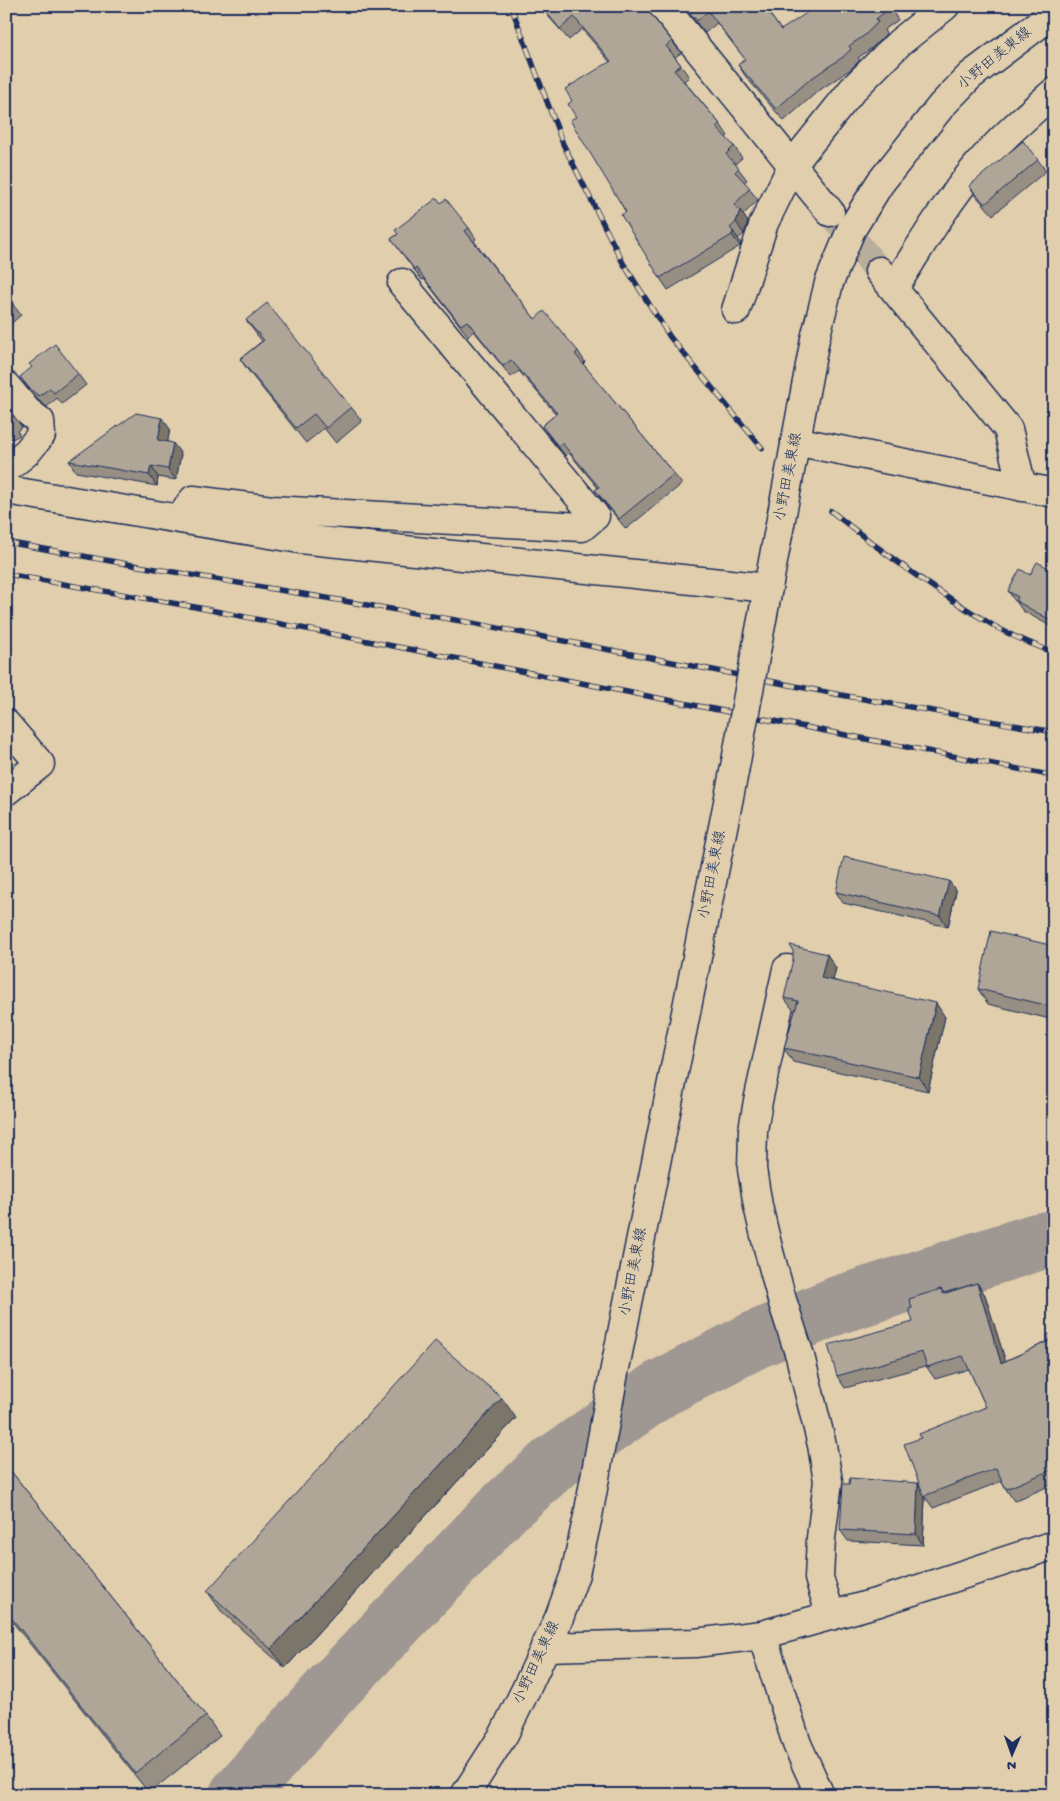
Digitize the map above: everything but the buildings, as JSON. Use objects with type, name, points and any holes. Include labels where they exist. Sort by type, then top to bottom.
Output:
[{"type":"street","points":[[663,6],[830,212]]},
{"type":"street","points":[[736,310],[764,223],[793,164],[853,89],[899,43],[945,6]]},
{"type":"street","name":"小野田美東線","points":[[465,1795],[504,1734],[559,1618],[575,1574],[734,772],[795,441],[829,283],[852,230],[880,183],[942,105],[970,76],[1054,13]]},
{"type":"street","points":[[1022,487],[1008,429],[886,280],[978,166],[1024,118],[1054,92]]},
{"type":"street","points":[[180,519],[193,500],[272,510],[582,527],[595,516],[402,283]]},
{"type":"street","points":[[6,386],[27,411],[40,421],[41,435],[27,452],[6,469]]},
{"type":"street","points":[[795,441],[1054,493]]},
{"type":"street","points":[[6,490],[300,539],[768,588]]},
{"type":"street","points":[[6,724],[40,764],[6,791]]},
{"type":"street","points":[[787,969],[758,1100],[752,1169],[758,1206],[782,1300],[800,1356],[822,1445],[828,1481],[821,1538],[819,1578],[831,1616]]},
{"type":"street","points":[[545,1647],[696,1643],[762,1635],[879,1602],[1054,1545]]},
{"type":"street","points":[[762,1635],[797,1744],[820,1795]]},
{"type":"waterway","points":[[238,1795],[331,1690],[504,1508],[553,1464],[660,1389],[755,1340],[838,1305],[1037,1242],[1054,1239]]},
{"type":"tunnel","points":[[830,212],[879,271]]},
{"type":"railway","points":[[511,6],[563,144],[623,263],[670,337],[762,448]]},
{"type":"railway","points":[[831,511],[909,570],[970,611],[998,628],[1054,653]]},
{"type":"railway","points":[[6,542],[467,622],[841,695],[1054,732]]},
{"type":"railway","points":[[6,574],[195,607],[1054,776]]}]
